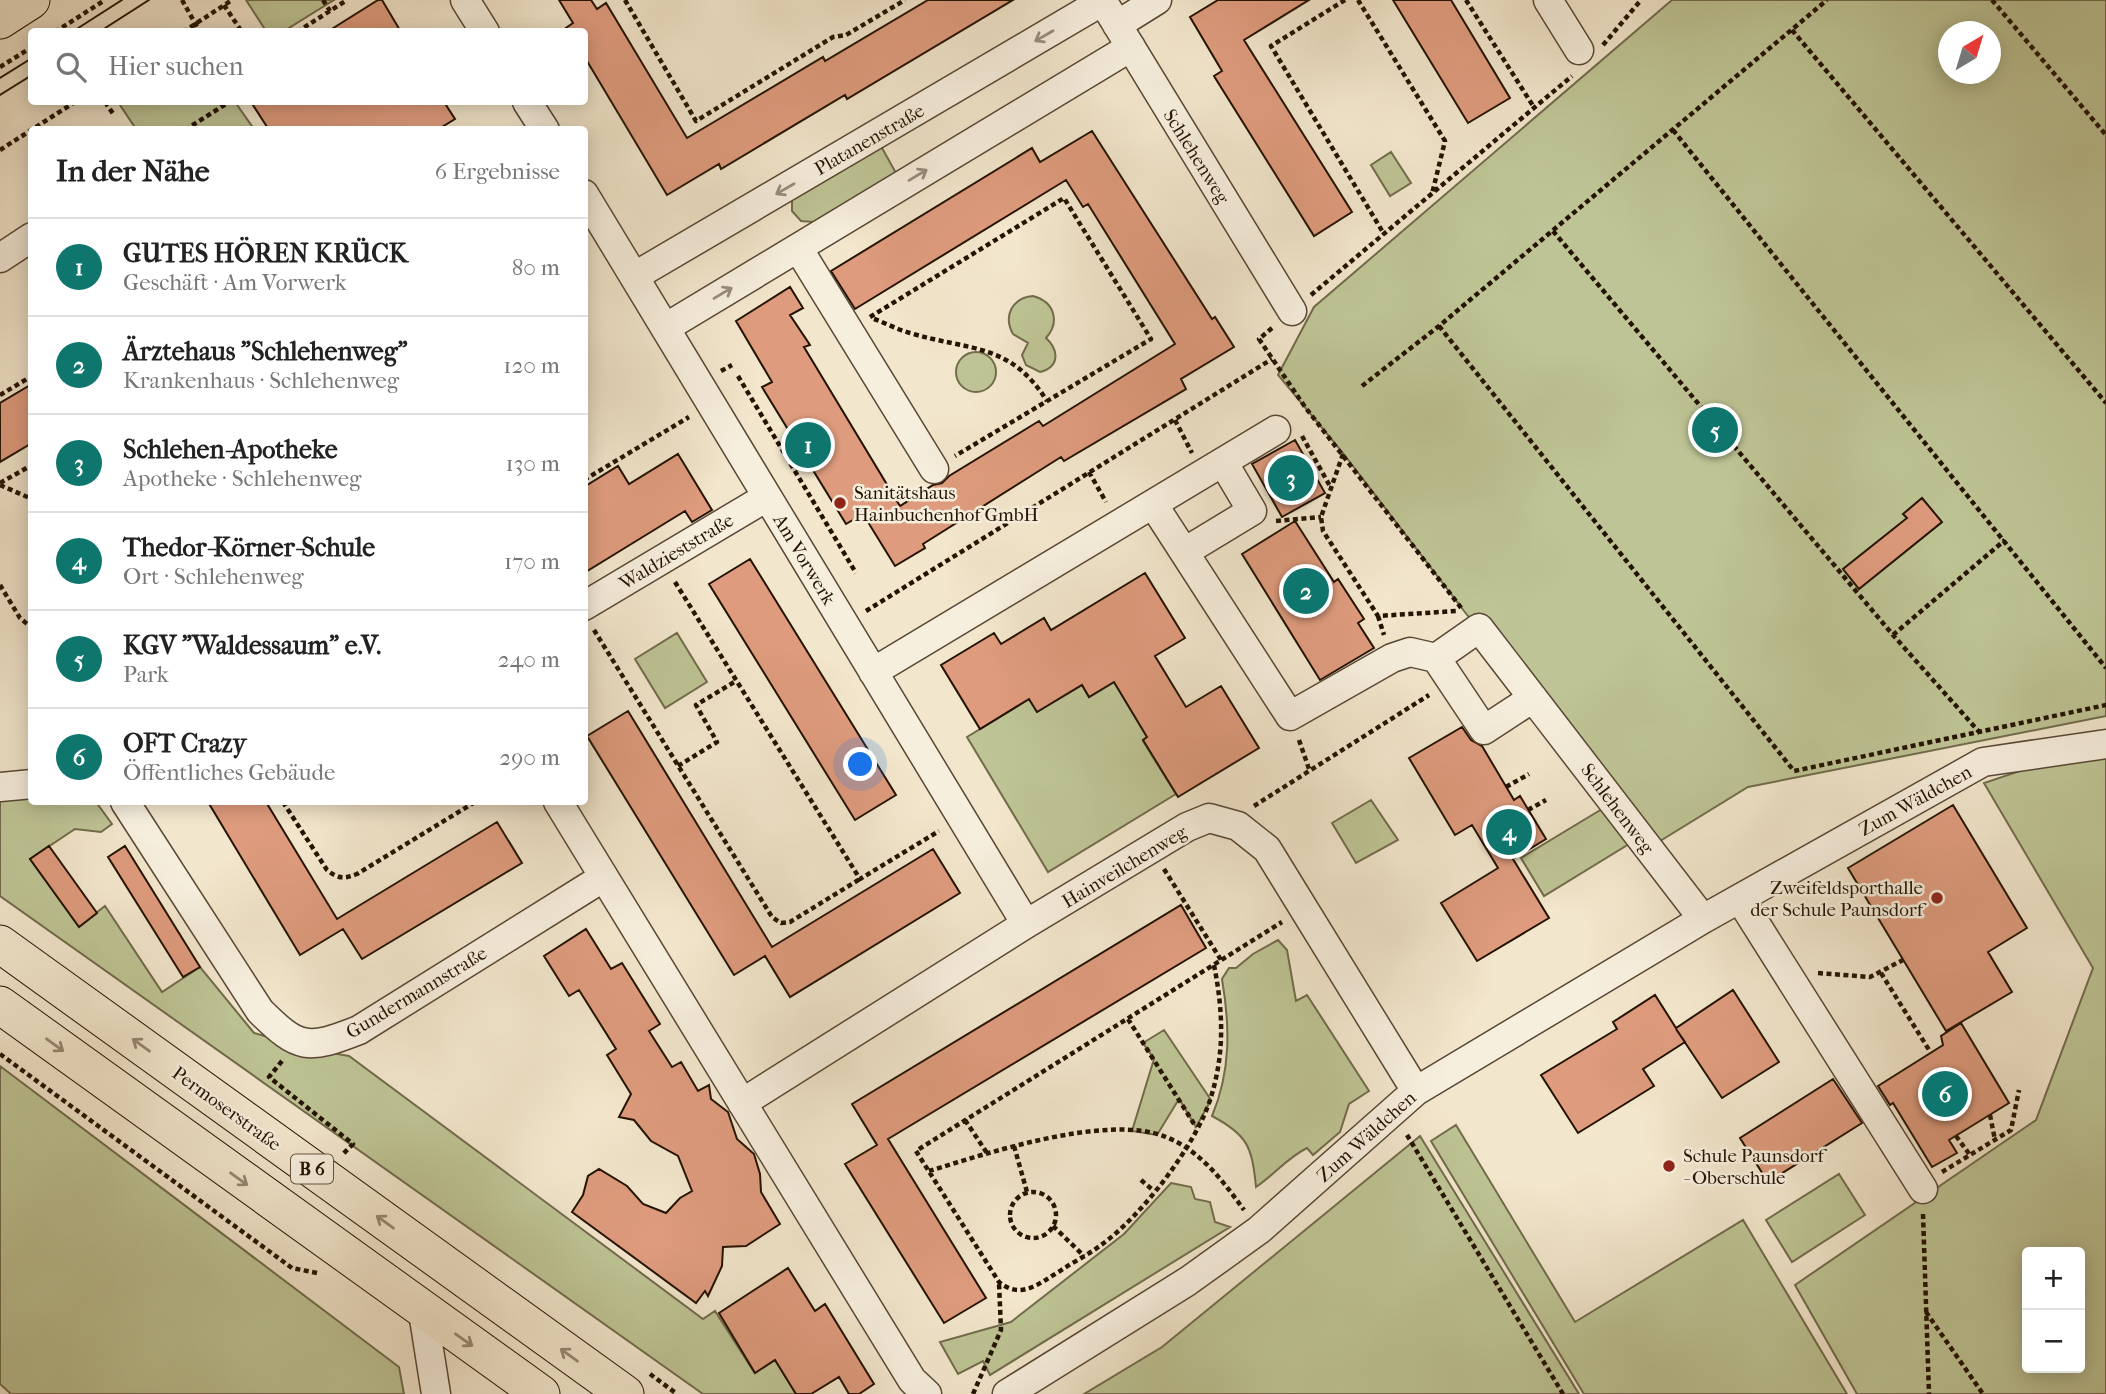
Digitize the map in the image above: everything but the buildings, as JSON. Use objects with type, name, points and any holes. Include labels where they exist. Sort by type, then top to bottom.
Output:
[{"type":"main road","points":[[0,20],[31,0]]},
{"type":"main road","name":"Permoserstraße","points":[[0,944],[625,1394]]},
{"type":"main road","name":"B 6","points":[[0,1005],[423,1312],[541,1394]]},
{"type":"street","points":[[465,0],[482,28]]},
{"type":"street","name":"Platanenstraße","points":[[635,276],[1113,18],[1157,0]]},
{"type":"street","points":[[1548,0],[1585,57]]},
{"type":"street","name":"Platanenstraße","points":[[665,328],[798,248],[1113,18]]},
{"type":"street","name":"Schlehenweg","points":[[1113,18],[1292,311]]},
{"type":"street","points":[[529,105],[542,126]]},
{"type":"street","name":"Am Vorwerk","points":[[588,200],[1026,924]]},
{"type":"street","points":[[0,258],[28,240]]},
{"type":"street","points":[[798,248],[859,323],[934,469]]},
{"type":"street","points":[[873,672],[1212,468],[1286,428]]},
{"type":"street","points":[[1185,551],[1252,511],[1212,468]]},
{"type":"street","name":"Waldzieststraße","points":[[588,617],[661,560],[767,497]]},
{"type":"street","points":[[1153,504],[1290,716],[1392,658],[1410,652],[1436,658],[1484,730],[1533,698]]},
{"type":"street","points":[[1436,658],[1471,620]]},
{"type":"street","name":"Schlehenweg","points":[[1471,620],[1703,919]]},
{"type":"street","name":"Zum Wäldchen","points":[[1007,1394],[1188,1281],[1259,1230],[1416,1091],[1703,919],[1983,761],[2106,744]]},
{"type":"street","points":[[0,787],[28,784]]},
{"type":"street","points":[[127,805],[260,1011],[286,1037],[298,1041]]},
{"type":"street","points":[[560,805],[912,1380],[927,1394]]},
{"type":"street","name":"Hainveilchenweg","points":[[743,1103],[1026,924],[1151,849],[1209,818],[1238,826],[1267,849],[1302,910],[1416,1091]]},
{"type":"street","name":"Gundermannstraße","points":[[298,1041],[321,1045],[359,1030],[604,877]]},
{"type":"street","points":[[1740,899],[1922,1187]]},
{"type":"street","points":[[423,1312],[426,1349],[436,1394]]},
{"type":"path","points":[[61,28],[105,0]]},
{"type":"path","points":[[182,0],[198,28]]},
{"type":"path","points":[[189,28],[232,0]]},
{"type":"path","points":[[323,0],[330,11]]},
{"type":"path","points":[[303,28],[347,0]]},
{"type":"path","points":[[625,0],[696,121],[833,37],[846,35],[905,0]]},
{"type":"path","points":[[1345,0],[1271,46],[1384,234]]},
{"type":"path","points":[[1358,0],[1445,141],[1432,195]]},
{"type":"path","points":[[1466,0],[1535,109]]},
{"type":"path","points":[[1292,311],[1535,109],[1641,0]]},
{"type":"path","points":[[1363,386],[1439,326],[1827,0]]},
{"type":"path","points":[[1992,0],[2106,135]]},
{"type":"path","points":[[224,5],[239,28]]},
{"type":"path","points":[[1792,30],[2106,404]]},
{"type":"path","points":[[0,67],[28,50]]},
{"type":"path","points":[[40,126],[71,105]]},
{"type":"path","points":[[106,105],[114,115]]},
{"type":"path","points":[[191,126],[224,105]]},
{"type":"path","points":[[1673,130],[2106,668]]},
{"type":"path","points":[[0,150],[28,133]]},
{"type":"path","points":[[859,323],[1064,198],[1151,339],[934,469]]},
{"type":"path","points":[[1553,231],[1893,635],[1981,732]]},
{"type":"path","points":[[859,323],[990,351],[1008,359],[1029,375],[1047,401]]},
{"type":"path","points":[[1439,326],[1794,771],[2106,705]]},
{"type":"path","points":[[1259,339],[1305,407],[1471,620]]},
{"type":"path","points":[[845,625],[1272,359]]},
{"type":"path","points":[[738,376],[856,573]]},
{"type":"path","points":[[0,395],[28,378]]},
{"type":"path","points":[[588,478],[710,403]]},
{"type":"path","points":[[1175,420],[1212,468]]},
{"type":"path","points":[[1286,428],[1331,488]]},
{"type":"path","points":[[1343,453],[1321,517],[1323,531],[1378,616],[1471,620]]},
{"type":"path","points":[[0,484],[28,467]]},
{"type":"path","points":[[1089,472],[1118,525]]},
{"type":"path","points":[[0,484],[28,497]]},
{"type":"path","points":[[1252,511],[1279,522],[1321,517]]},
{"type":"path","points":[[1893,635],[2005,540]]},
{"type":"path","points":[[661,560],[860,879]]},
{"type":"path","points":[[0,585],[20,618],[28,625]]},
{"type":"path","points":[[588,617],[772,917],[781,923],[790,922],[961,817]]},
{"type":"path","points":[[678,766],[717,742],[696,705],[736,681]]},
{"type":"path","points":[[1238,826],[1252,807],[1439,688]]},
{"type":"path","points":[[1290,716],[1310,772]]},
{"type":"path","points":[[1506,787],[1529,774]]},
{"type":"path","points":[[1528,810],[1546,800]]},
{"type":"path","points":[[285,805],[327,870],[336,877],[345,878],[357,874],[470,805]]},
{"type":"path","points":[[1151,849],[1221,960]]},
{"type":"path","points":[[1214,965],[1221,1002],[1222,1055],[1211,1100],[1185,1148],[1133,1217],[1102,1245],[1020,1292],[1008,1289],[999,1282],[916,1151],[1302,910]]},
{"type":"path","points":[[1785,971],[1870,977],[1903,960]]},
{"type":"path","points":[[1881,973],[1931,1053]]},
{"type":"path","points":[[1128,1019],[1196,1127]]},
{"type":"path","points":[[298,1041],[269,1077],[352,1144],[340,1157]]},
{"type":"path","points":[[0,1055],[292,1268],[327,1275]]},
{"type":"path","points":[[1929,1394],[1922,1187],[2011,1130],[2019,1090]]},
{"type":"path","points":[[1393,1114],[1563,1394]]},
{"type":"path","points":[[1990,1115],[1995,1140]]},
{"type":"path","points":[[965,1120],[987,1153]]},
{"type":"path","points":[[929,1171],[1014,1146],[1086,1132],[1135,1131],[1165,1137],[1205,1162],[1259,1230]]},
{"type":"path","points":[[1956,1136],[1970,1155]]},
{"type":"path","points":[[1014,1146],[1027,1193]]},
{"type":"path","points":[[1141,1180],[1154,1191]]},
{"type":"path","points":[[1027,1193],[1042,1194],[1054,1204],[1056,1211],[1053,1226],[1048,1232],[1034,1237],[1026,1236],[1014,1227],[1012,1207],[1027,1193]]},
{"type":"path","points":[[1053,1226],[1084,1256]]},
{"type":"path","points":[[973,1394],[1001,1330],[999,1282]]},
{"type":"path","points":[[1926,1312],[1983,1394]]},
{"type":"green space","points":[[246,0],[334,0],[289,28],[264,28]]},
{"type":"green space","points":[[1672,0],[2106,0],[2106,716],[1748,787],[1652,846],[1464,611],[1343,453],[1278,375],[1314,307]]},
{"type":"green space","points":[[120,105],[237,105],[252,126],[134,126]]},
{"type":"green space","points":[[877,139],[901,182],[814,222],[801,221],[792,211],[792,202],[786,192]]},
{"type":"green space","points":[[1391,152],[1411,183],[1390,196],[1371,165]]},
{"type":"green space","points":[[1033,296],[1046,303],[1054,319],[1046,338],[1055,353],[1054,362],[1047,370],[1040,372],[1026,365],[1022,355],[1028,343],[1013,334],[1009,321],[1011,309],[1015,304]]},
{"type":"green space","points":[[976,352],[984,353],[990,358],[995,364],[995,380],[990,386],[984,391],[976,392],[968,391],[962,386],[957,380],[956,372],[957,364],[962,358],[968,353]]},
{"type":"green space","points":[[677,633],[707,682],[665,708],[635,659]]},
{"type":"green space","points":[[1114,682],[1147,737],[1143,741],[1176,794],[1048,872],[967,737],[1029,699],[1037,712],[1082,685],[1089,697]]},
{"type":"green space","points":[[2106,742],[2106,1394],[1857,1394],[1795,1285],[2036,1120],[2093,968],[1984,783]]},
{"type":"green space","points":[[0,797],[28,797],[28,805],[98,805],[112,824],[101,832],[75,829],[30,859],[79,926],[105,906],[162,992],[200,967],[254,1033],[314,1050],[349,1056],[703,1319],[715,1311],[754,1372],[775,1360],[796,1394],[703,1394],[0,896]]},
{"type":"green space","points":[[1371,800],[1398,840],[1356,863],[1332,823]]},
{"type":"green space","points":[[1602,809],[1629,844],[1544,896],[1521,858]]},
{"type":"green space","points":[[1278,940],[1287,950],[1296,1001],[1307,995],[1369,1091],[1349,1104],[1340,1132],[1313,1155],[1307,1148],[1256,1187],[1246,1144],[1234,1129],[1212,1116],[1226,1065],[1227,1031],[1222,979],[1229,968],[1236,968],[1253,954]]},
{"type":"green space","points":[[1164,1030],[1211,1100],[1196,1127],[1179,1099],[1157,1135],[1132,1131],[1154,1059],[1143,1043]]},
{"type":"green space","points":[[0,1066],[399,1367],[404,1394],[11,1394],[0,1384]]},
{"type":"green space","points":[[1456,1125],[1575,1322],[1743,1220],[1847,1394],[1584,1394],[1431,1141]]},
{"type":"green space","points":[[1420,1136],[1579,1394],[1084,1394],[1162,1347]]},
{"type":"green space","points":[[1839,1174],[1865,1215],[1792,1262],[1766,1220]]},
{"type":"green space","points":[[1171,1183],[1191,1187],[1195,1199],[1210,1202],[1215,1222],[1230,1227],[990,1375],[983,1361],[958,1374],[940,1342],[1011,1322],[1124,1234]]},
{"type":"tram line","points":[[78,28],[122,0]]},
{"type":"tram line","points":[[105,28],[149,0]]},
{"type":"tram line","points":[[0,78],[28,60]]},
{"type":"tram line","points":[[0,95],[28,78]]},
{"type":"place","name":"KGV \"Waldessaum\" e.V.","points":[[1715,430]]},
{"type":"place","name":"GUTES HÖREN KRÜCK","points":[[808,445]]},
{"type":"place","name":"Schlehen-Apotheke","points":[[1291,478]]},
{"type":"place","name":"Sanitätshaus Hainbuchenhof GmbH","points":[[840,503]]},
{"type":"place","name":"Ärztehaus \"Schlehenweg\"","points":[[1306,591]]},
{"type":"place","name":"Thedor-Körner-Schule","points":[[1509,832]]},
{"type":"place","name":"Zweifeldsporthalle der Schule Paunsdorf","points":[[1937,898]]},
{"type":"place","name":"OFT Crazy","points":[[1945,1094]]},
{"type":"place","name":"Schule Paunsdorf - Oberschule","points":[[1669,1166]]}]
